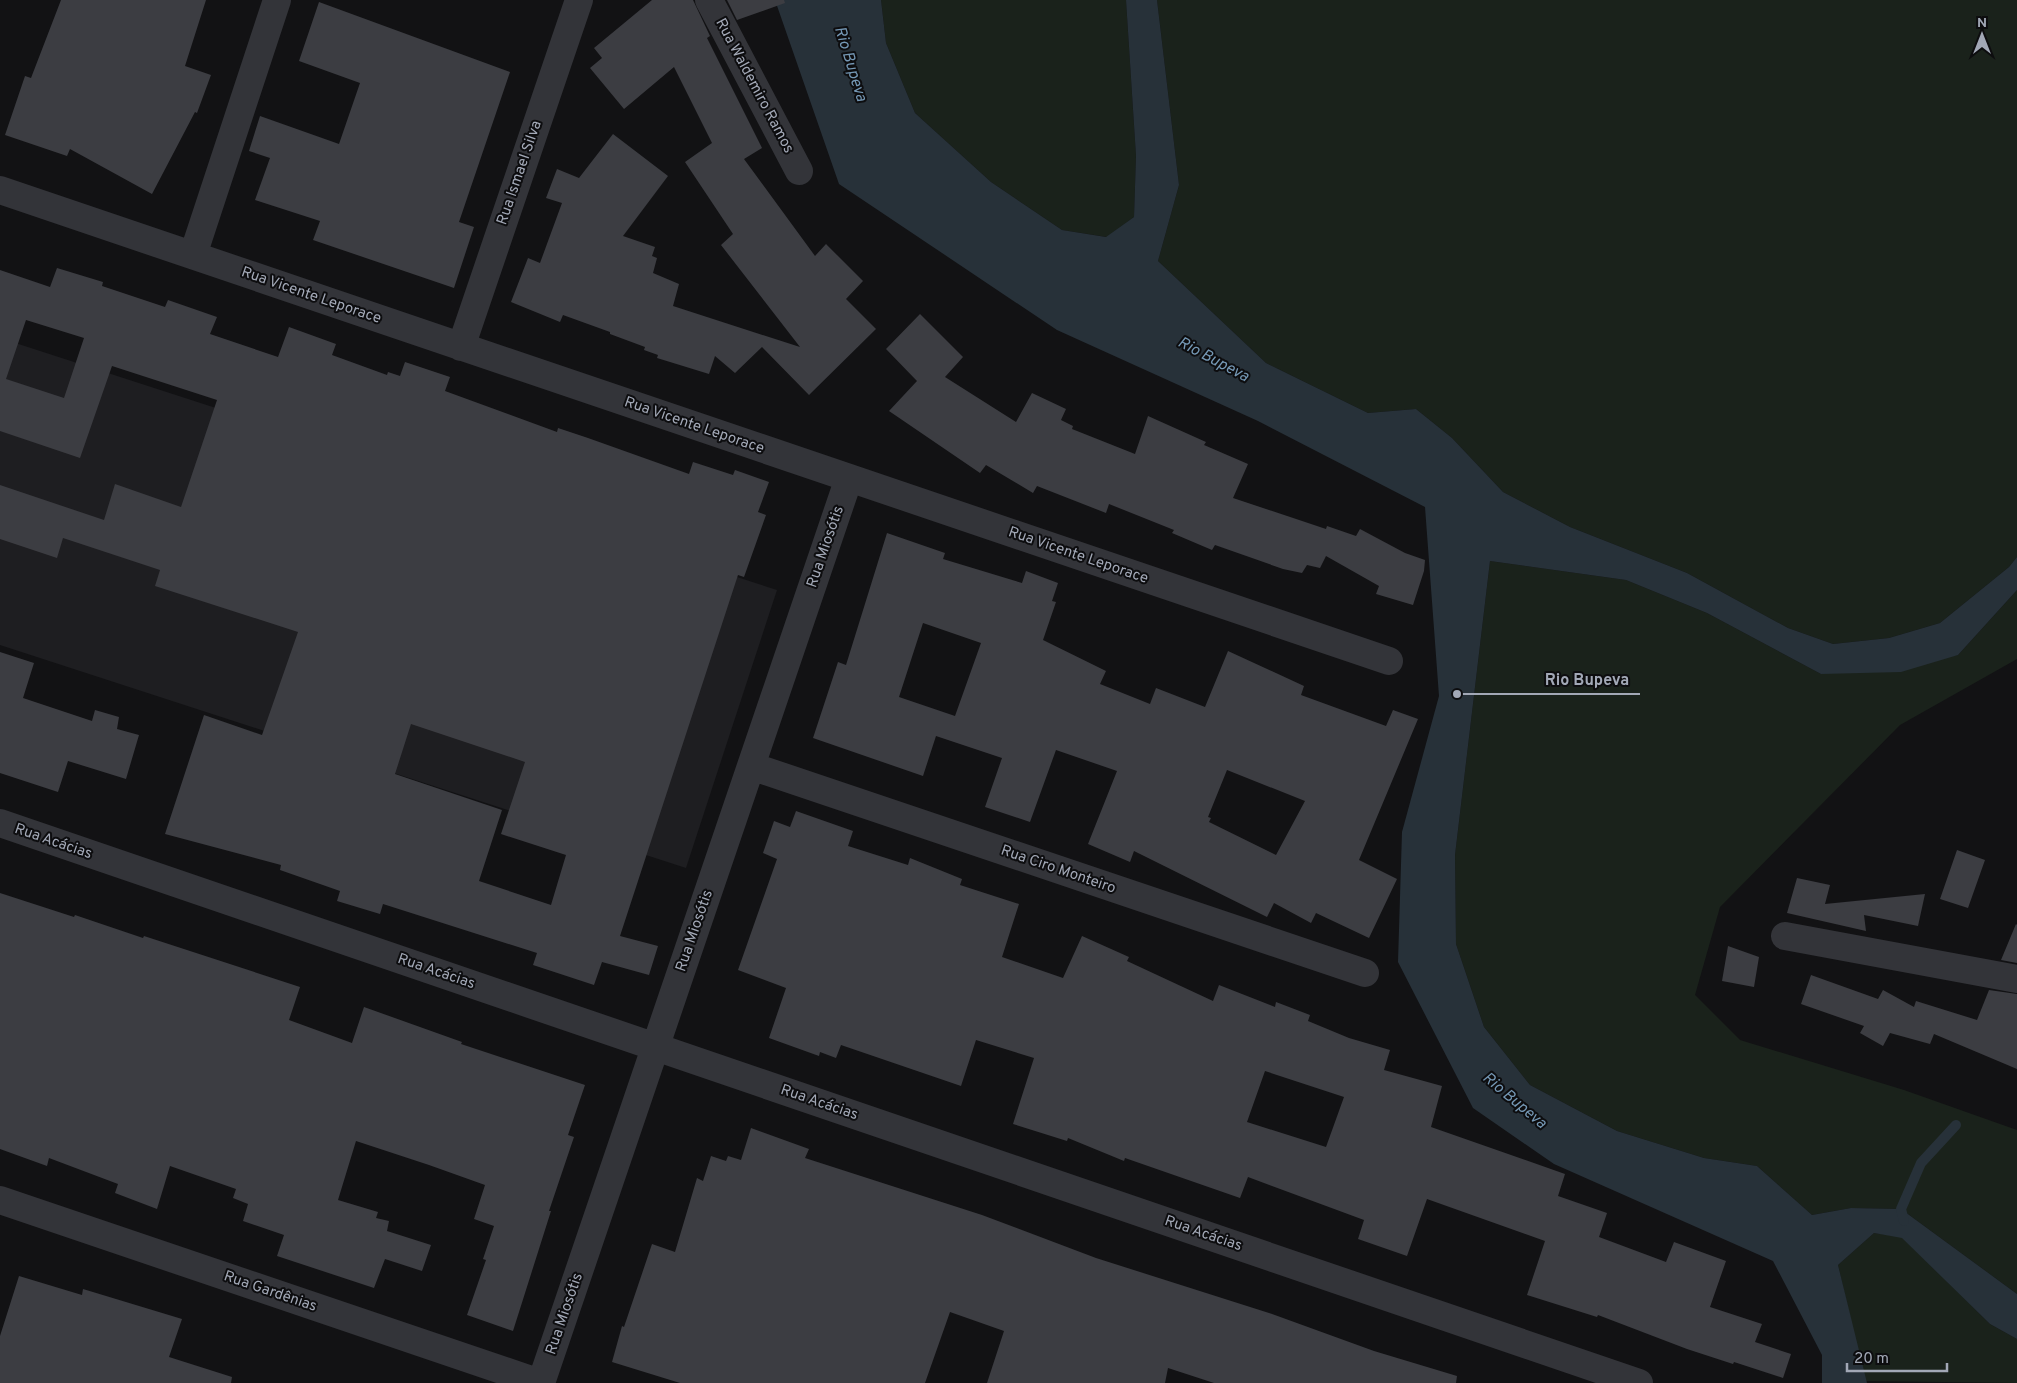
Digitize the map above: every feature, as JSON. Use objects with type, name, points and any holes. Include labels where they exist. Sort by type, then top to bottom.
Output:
[{"type":"street","points":[[193,255],[278,0]]},
{"type":"street","name":"Rua Ismael Silva","points":[[461,347],[579,0]]},
{"type":"street","name":"Rua Waldemiro Ramos","points":[[709,0],[799,171]]},
{"type":"street","name":"Rua Vicente Leporace","points":[[0,190],[1389,661]]},
{"type":"street","name":"Rua Miosótis","points":[[540,1383],[849,478]]},
{"type":"street","name":"Rua Ciro Monteiro","points":[[751,766],[1365,973]]},
{"type":"street","name":"Rua Acácias","points":[[0,824],[1639,1383]]},
{"type":"street","points":[[1785,936],[2017,979]]},
{"type":"street","name":"Rua Gardênias","points":[[0,1200],[540,1383]]},
{"type":"shaded area","points":[[881,0],[1126,0],[1136,156],[1134,217],[1107,237],[1062,230],[991,182],[915,113],[886,43]]},
{"type":"shaded area","points":[[1157,0],[2017,0],[2017,557],[2009,567],[1940,623],[1889,638],[1833,644],[1788,628],[1687,573],[1570,527],[1503,492],[1452,438],[1416,409],[1368,413],[1266,363],[1158,261],[1179,185]]},
{"type":"shaded area","points":[[0,338],[777,590],[686,868],[0,645]]},
{"type":"shaded area","points":[[1490,561],[1626,580],[1707,613],[1821,674],[1958,655],[2017,590],[2017,659],[1900,725],[1720,907],[1695,995],[1740,1040],[1904,1090],[2017,1130],[2017,1294],[1901,1209],[1851,1208],[1812,1215],[1757,1166],[1704,1158],[1617,1131],[1530,1085],[1484,1027],[1456,944],[1455,855]]},
{"type":"shaded area","points":[[1874,1233],[1902,1237],[1990,1324],[2017,1339],[2017,1383],[1865,1381],[1838,1265]]},
{"type":"water","points":[[775,0],[881,0],[886,43],[915,113],[991,182],[1062,230],[1106,237],[1134,217],[1136,156],[1126,0],[1157,0],[1179,185],[1158,261],[1266,363],[1368,413],[1416,409],[1452,438],[1503,492],[1570,527],[1687,573],[1788,628],[1833,644],[1889,638],[1940,623],[2009,567],[2017,557],[2017,590],[1958,655],[1901,672],[1821,674],[1707,613],[1626,580],[1490,561],[1455,855],[1456,944],[1484,1027],[1530,1085],[1617,1131],[1704,1158],[1757,1166],[1812,1215],[1851,1208],[1901,1209],[2017,1294],[2017,1339],[1990,1324],[1902,1238],[1874,1233],[1838,1265],[1867,1383],[1822,1383],[1822,1355],[1773,1261],[1554,1164],[1473,1108],[1398,962],[1402,832],[1439,696],[1425,507],[1258,421],[1057,330],[839,184]]},
{"type":"building","points":[[61,0],[206,0],[185,66],[211,75],[197,113],[195,112],[152,194],[70,149],[67,156],[5,135],[25,76],[31,78]]},
{"type":"building","points":[[652,0],[693,0],[710,36],[707,38],[762,148],[744,159],[815,256],[826,244],[863,281],[846,299],[876,329],[809,395],[762,347],[735,373],[715,356],[709,374],[657,358],[658,355],[644,350],[645,347],[610,334],[610,332],[563,315],[560,322],[511,302],[528,258],[540,263],[562,203],[546,198],[557,169],[579,178],[613,134],[668,176],[623,236],[655,247],[652,256],[657,258],[653,273],[679,284],[673,306],[800,347],[721,245],[733,234],[685,162],[712,143],[674,67],[624,109],[590,68],[602,58],[594,48]]},
{"type":"building","points":[[727,0],[784,0],[785,3],[737,20]]},
{"type":"building","points":[[319,2],[510,72],[459,222],[474,227],[454,288],[313,240],[320,221],[255,200],[270,158],[249,151],[260,116],[339,144],[360,83],[299,61]]},
{"type":"building","points":[[57,268],[103,282],[102,286],[165,307],[168,300],[217,317],[210,334],[278,357],[289,327],[336,344],[332,355],[387,375],[388,372],[400,376],[405,362],[450,377],[445,391],[557,432],[558,428],[689,474],[693,462],[733,475],[735,470],[769,482],[758,512],[766,515],[744,577],[738,575],[620,936],[658,946],[649,975],[602,962],[594,985],[533,965],[537,953],[383,904],[380,914],[337,901],[340,891],[280,870],[281,865],[165,834],[204,715],[262,735],[298,632],[155,586],[160,570],[63,538],[57,558],[0,539],[0,485],[104,520],[115,484],[181,507],[217,400],[112,366],[80,458],[0,431],[0,270],[50,287]],"holes":[[[26,320],[84,338],[64,398],[6,379]],[[411,724],[525,762],[501,834],[566,855],[551,905],[479,881],[502,810],[395,774]]]},
{"type":"building","points":[[920,314],[963,357],[945,377],[1016,422],[1032,393],[1066,409],[1061,420],[1073,426],[1072,429],[1135,454],[1148,416],[1206,442],[1204,445],[1248,464],[1233,498],[1326,529],[1327,526],[1356,536],[1360,529],[1405,553],[1425,560],[1424,571],[1413,605],[1376,594],[1379,586],[1326,556],[1320,568],[1307,565],[1302,573],[1283,569],[1215,545],[1212,550],[1172,533],[1174,530],[1109,504],[1106,513],[1037,486],[1033,493],[986,465],[980,473],[889,411],[917,381],[886,349]]},
{"type":"building","points":[[887,533],[945,553],[943,559],[1022,583],[1026,571],[1058,583],[1052,601],[1056,602],[1043,640],[1106,671],[1100,684],[1150,704],[1156,688],[1205,707],[1228,651],[1304,686],[1301,695],[1386,726],[1393,710],[1418,719],[1359,860],[1397,879],[1369,938],[1316,913],[1311,923],[1274,903],[1267,917],[1134,851],[1130,862],[1088,844],[1117,771],[1056,750],[1030,822],[985,807],[1002,758],[936,736],[923,776],[813,738],[838,662],[846,665]],"holes":[[[923,623],[981,643],[955,716],[899,697]],[[1227,770],[1305,801],[1276,855],[1209,822],[1211,818],[1208,817]]]},
{"type":"building","points":[[0,652],[34,663],[23,698],[92,721],[95,710],[119,717],[117,729],[139,735],[126,779],[68,761],[58,792],[0,773]]},
{"type":"building","points":[[796,811],[853,831],[848,846],[908,865],[910,858],[962,879],[960,885],[1019,904],[1002,957],[1063,978],[1082,936],[1129,957],[1127,961],[1213,1001],[1219,985],[1275,1007],[1276,1002],[1310,1015],[1308,1021],[1349,1038],[1390,1050],[1384,1070],[1442,1086],[1431,1127],[1565,1174],[1558,1196],[1607,1213],[1599,1237],[1666,1262],[1674,1242],[1726,1261],[1710,1307],[1762,1324],[1755,1342],[1791,1354],[1783,1378],[1687,1349],[1598,1315],[1597,1317],[1527,1295],[1545,1241],[1427,1199],[1407,1256],[1358,1239],[1364,1220],[1248,1177],[1240,1198],[1125,1158],[1124,1161],[1068,1138],[1067,1141],[1013,1124],[1034,1058],[976,1040],[961,1086],[841,1045],[836,1058],[820,1052],[819,1056],[769,1038],[786,988],[738,970],[777,859],[763,853],[774,821],[790,827]],"holes":[[[1265,1071],[1344,1097],[1326,1147],[1247,1122]]]},
{"type":"building","points":[[1957,850],[1985,860],[1968,908],[1940,899]]},
{"type":"building","points":[[1797,878],[1830,885],[1825,904],[1925,894],[1918,926],[1864,915],[1866,931],[1787,913]]},
{"type":"building","points":[[0,893],[74,917],[75,915],[143,938],[144,936],[300,987],[289,1020],[352,1043],[364,1007],[462,1042],[461,1044],[585,1085],[568,1135],[574,1137],[549,1211],[551,1211],[513,1331],[467,1315],[486,1260],[483,1259],[494,1226],[474,1219],[485,1185],[429,1165],[356,1141],[338,1200],[378,1212],[376,1218],[389,1221],[387,1231],[431,1245],[422,1271],[385,1259],[374,1288],[277,1256],[284,1235],[243,1221],[248,1204],[233,1198],[236,1189],[170,1166],[157,1209],[115,1193],[118,1184],[49,1158],[47,1166],[0,1149]]},
{"type":"building","points":[[2017,925],[2017,963],[2001,960]]},
{"type":"building","points":[[1728,946],[1759,957],[1754,987],[1722,981]]},
{"type":"building","points":[[1811,975],[1878,999],[1883,990],[1914,1007],[1916,1001],[1977,1020],[1989,990],[2017,994],[2017,1069],[1934,1034],[1930,1044],[1890,1033],[1883,1046],[1860,1033],[1864,1026],[1801,1004]]},
{"type":"building","points":[[751,1128],[809,1149],[805,1158],[982,1215],[1096,1258],[1269,1313],[1374,1351],[1457,1376],[1456,1383],[1214,1383],[1168,1368],[1165,1383],[987,1383],[1004,1331],[950,1312],[925,1383],[680,1383],[612,1362],[622,1326],[624,1327],[652,1244],[675,1252],[697,1178],[703,1181],[711,1156],[726,1161],[728,1156],[741,1160]]},
{"type":"building","points":[[19,1276],[82,1295],[83,1289],[182,1319],[169,1357],[232,1377],[231,1383],[0,1383],[0,1336]]},
{"type":"waterway","points":[[1904,1221],[1901,1209],[1921,1163],[1956,1125]]},
{"type":"place","name":"Rio Bupeva","points":[[1457,694]]}]
